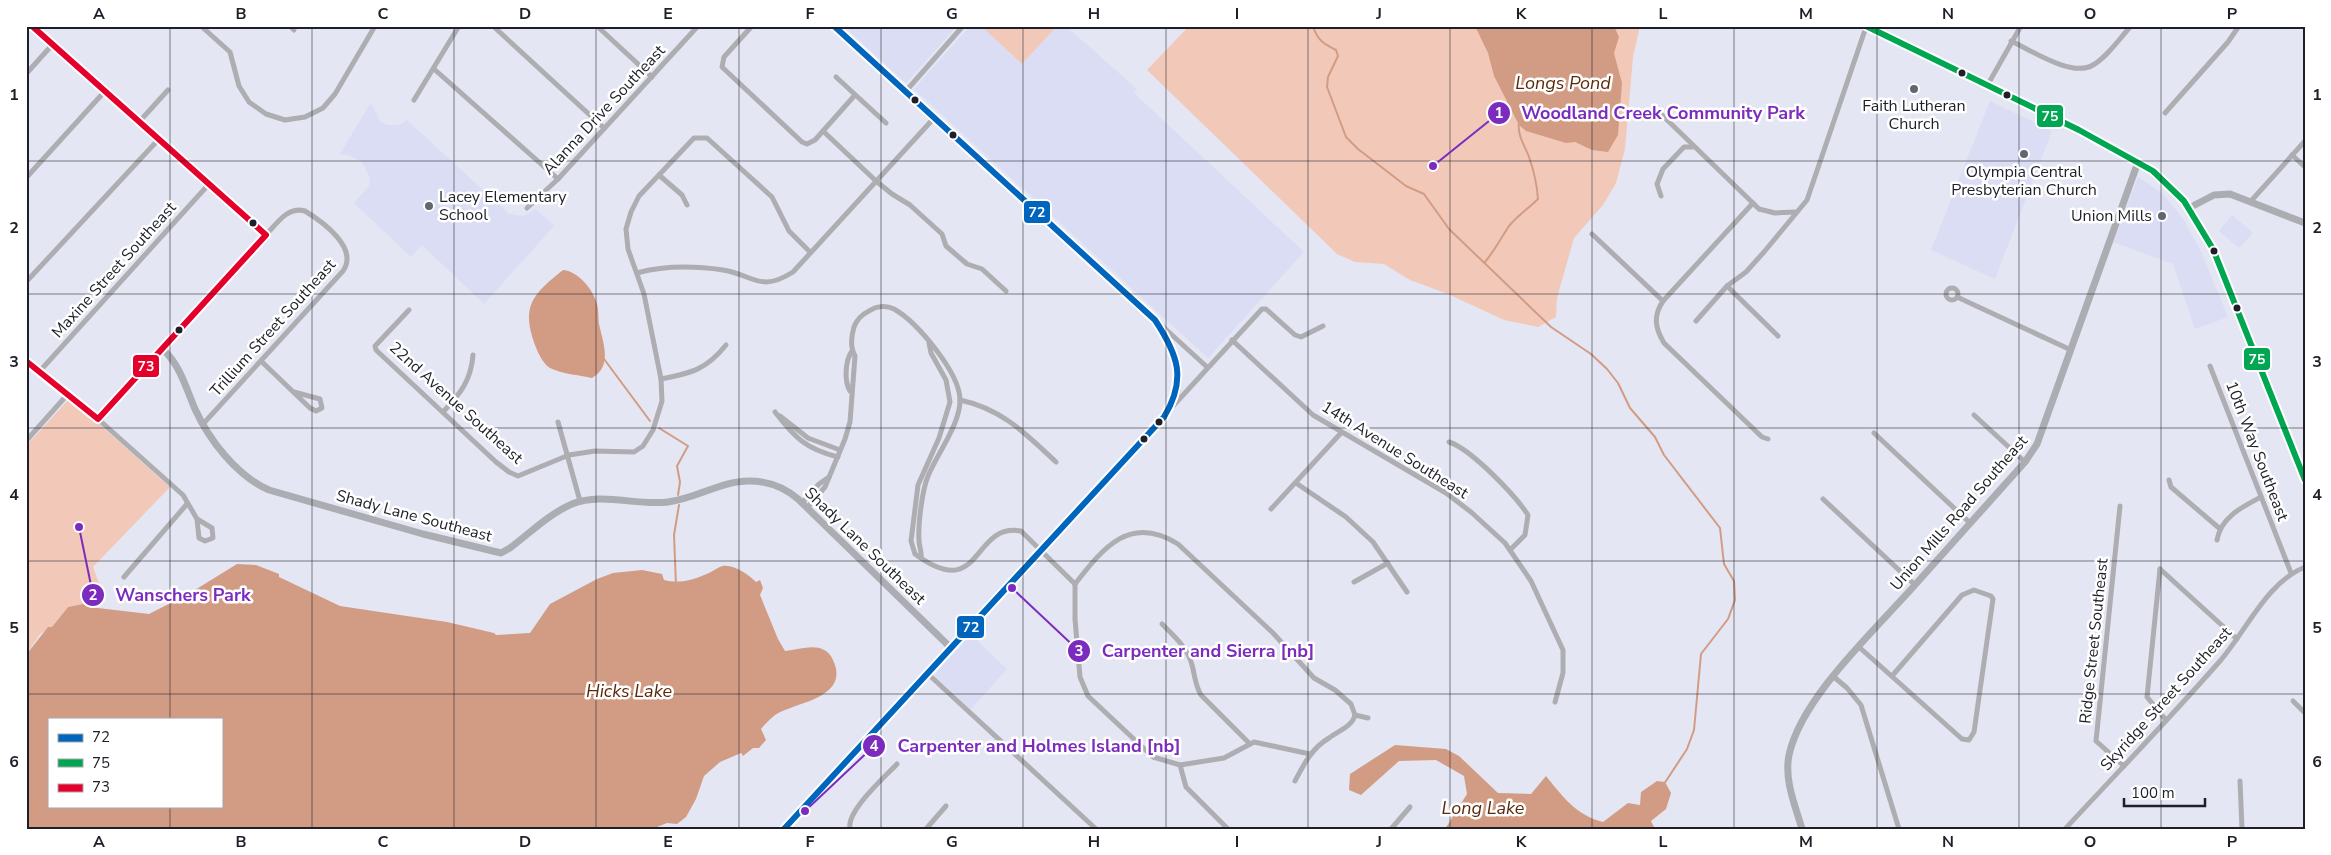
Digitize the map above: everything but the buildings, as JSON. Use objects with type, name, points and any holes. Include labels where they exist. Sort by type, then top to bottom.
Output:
[{"type":"street","points":[[32,26],[266,235],[98,419]]},
{"type":"street","points":[[201,26],[230,52],[239,86],[249,102],[256,108],[276,118],[285,120],[304,117],[322,108],[335,94],[375,26]]},
{"type":"street","points":[[414,100],[459,26]]},
{"type":"street","points":[[493,26],[604,128]]},
{"type":"street","points":[[597,26],[652,77]]},
{"type":"street","name":"Alanna Drive Southeast","points":[[528,208],[558,179],[698,26]]},
{"type":"street","points":[[752,26],[724,57],[722,67],[802,142],[810,143],[855,95]]},
{"type":"street","points":[[834,26],[1207,367]]},
{"type":"street","points":[[906,91],[963,26]]},
{"type":"street","points":[[1987,86],[2020,26]]},
{"type":"street","points":[[2011,41],[2067,68],[2081,69],[2089,68],[2101,60],[2131,26]]},
{"type":"street","points":[[2165,113],[2228,42],[2239,26]]},
{"type":"street","points":[[1696,321],[1727,286],[1746,272],[1764,252],[1809,194],[1865,27],[2138,162],[2168,184],[2189,208],[2213,249],[2305,481]]},
{"type":"street","points":[[26,74],[52,45]]},
{"type":"street","points":[[434,69],[558,179]]},
{"type":"street","points":[[836,77],[886,123]]},
{"type":"street","points":[[139,122],[168,90]]},
{"type":"street","points":[[26,178],[105,91]]},
{"type":"street","points":[[1661,114],[1753,204],[1767,212],[1795,212]]},
{"type":"street","points":[[637,272],[659,267],[721,270],[765,283],[775,281],[793,272],[935,117]]},
{"type":"street","points":[[823,131],[876,181],[910,205],[942,234],[946,246],[967,264],[982,269],[1006,291]]},
{"type":"street","points":[[569,455],[595,450],[634,452],[640,448],[658,419],[662,401],[661,379],[644,294],[626,239],[628,220],[639,196],[694,138],[706,138],[772,197],[789,231],[810,252]]},
{"type":"street","points":[[26,282],[158,140]]},
{"type":"street","points":[[2251,201],[2305,141]]},
{"type":"street","points":[[1661,196],[1658,184],[1664,169],[1684,147],[1694,147]]},
{"type":"street","points":[[2292,155],[2305,167]]},
{"type":"street","name":"Union Mills Road Southeast","points":[[1802,829],[1789,784],[1787,770],[1789,754],[1801,720],[1859,647],[2025,462],[2042,434],[2138,162]]},
{"type":"street","points":[[660,175],[682,195],[687,205]]},
{"type":"street","name":"Maxine Street Southeast","points":[[39,372],[208,184]]},
{"type":"street","points":[[2189,208],[2206,198],[2221,194],[2239,196],[2305,223]]},
{"type":"street","points":[[1753,204],[1663,301],[1657,311],[1656,323],[1664,343],[1762,437],[1768,439]]},
{"type":"street","name":"Trillium Street Southeast","points":[[203,424],[346,267],[348,256],[344,246],[311,214],[298,209],[291,211],[266,235]]},
{"type":"street","points":[[1592,234],[1663,301]]},
{"type":"street","points":[[1727,286],[1778,336]]},
{"type":"street","points":[[1957,297],[2071,350]]},
{"type":"street","points":[[805,505],[819,484],[829,477],[850,422],[847,357],[852,351],[851,336],[857,319],[872,309],[882,306],[893,309],[936,349],[956,384],[960,400],[952,427],[928,478],[918,541],[922,552],[921,558]]},
{"type":"street","points":[[784,829],[1262,308],[1266,309],[1295,335],[1301,337],[1323,326]]},
{"type":"street","name":"22nd Avenue Southeast","points":[[409,310],[375,346],[376,350],[502,467],[518,476],[569,455]]},
{"type":"street","points":[[1155,320],[1170,339],[1178,361],[1178,385],[1169,410]]},
{"type":"street","name":"14th Avenue Southeast","points":[[1232,340],[1313,415],[1446,493],[1489,527],[1511,549],[1531,582],[1563,650],[1563,672],[1555,702]]},
{"type":"street","points":[[929,343],[931,353],[946,380],[950,402],[939,438],[918,485],[912,541],[915,554],[951,572],[960,570],[1001,532],[1021,531],[1076,584]]},
{"type":"street","points":[[661,379],[698,370],[718,355],[726,345]]},
{"type":"street","name":"Shady Lane Southeast","points":[[163,349],[173,359],[183,376],[203,424],[231,460],[250,478],[266,488],[500,553],[510,548],[552,516],[580,501],[602,500],[665,503],[748,481],[776,486],[805,505],[951,648]]},
{"type":"street","points":[[442,412],[465,386],[472,368],[473,355]]},
{"type":"street","points":[[26,361],[98,419],[183,495],[197,519],[209,526],[214,532],[213,538],[209,541],[199,538],[197,519]]},
{"type":"street","points":[[261,361],[310,408],[316,411],[322,408],[320,399],[294,392]]},
{"type":"street","name":"10th Way Southeast","points":[[2210,366],[2291,572]]},
{"type":"street","points":[[26,441],[67,395]]},
{"type":"street","points":[[960,400],[980,404],[996,412],[1016,426],[1056,462]]},
{"type":"street","points":[[838,457],[816,452],[806,445],[796,437],[775,412],[808,438],[840,450]]},
{"type":"street","points":[[1974,415],[2025,462]]},
{"type":"street","points":[[558,422],[569,455],[580,501]]},
{"type":"street","points":[[1271,509],[1342,433]]},
{"type":"street","points":[[1874,433],[1970,523]]},
{"type":"street","points":[[1449,442],[1460,445],[1509,491],[1528,515],[1525,535],[1511,549]]},
{"type":"street","points":[[2169,480],[2171,487],[2219,528]]},
{"type":"street","points":[[1296,483],[1346,517],[1373,542],[1407,592]]},
{"type":"street","points":[[2217,540],[2219,528],[2244,506],[2261,497]]},
{"type":"street","points":[[1823,499],[1915,585]]},
{"type":"street","points":[[124,577],[187,504]]},
{"type":"street","name":"Ridge Street Southeast","points":[[2120,506],[2096,741],[2124,766]]},
{"type":"street","points":[[1310,754],[1276,745],[1254,742],[1224,758],[1180,765],[1153,757],[1088,696],[1080,677],[1075,618],[1076,584],[1111,544],[1121,536],[1146,531],[1169,538],[1178,544],[1273,633],[1314,678],[1335,690],[1351,704],[1355,715]]},
{"type":"street","points":[[1354,582],[1388,563]]},
{"type":"street","name":"Skyridge Street Southeast","points":[[2065,829],[2166,720],[2237,639],[2261,604],[2291,572],[2305,567]]},
{"type":"street","points":[[2166,720],[2147,696],[2160,569],[2237,639]]},
{"type":"street","points":[[1859,647],[1962,738],[1969,740],[1974,732],[1993,599],[1991,596],[1974,590],[1962,595],[1892,676]]},
{"type":"street","points":[[1162,624],[1184,647],[1192,663],[1195,685],[1200,695],[1250,744]]},
{"type":"street","points":[[927,673],[1096,829]]},
{"type":"street","points":[[1834,677],[1847,688],[1861,705],[1899,829]]},
{"type":"street","points":[[2293,702],[2305,713]]},
{"type":"street","points":[[1355,715],[1368,718]]},
{"type":"street","points":[[1295,781],[1310,754],[1320,744],[1349,725],[1355,715]]},
{"type":"street","points":[[848,827],[850,818],[857,808],[897,764]]},
{"type":"street","points":[[1180,765],[1186,787],[1228,829]]},
{"type":"street","points":[[2240,781],[2242,829]]},
{"type":"street","points":[[926,829],[946,806]]},
{"type":"street","points":[[1391,829],[1410,806]]},
{"type":"shaded area","points":[[844,26],[957,26],[906,83]]},
{"type":"shaded area","points":[[970,26],[981,26],[1022,64],[1057,26],[1066,26],[1137,89],[1134,93],[1304,252],[1208,358],[914,89]]},
{"type":"shaded area","points":[[981,26],[1057,26],[1022,64]]},
{"type":"shaded area","points":[[1189,26],[1640,26],[1633,57],[1625,149],[1616,183],[1603,205],[1574,238],[1557,298],[1556,317],[1538,327],[1504,320],[1448,294],[1410,280],[1384,264],[1355,262],[1337,254],[1147,70]]},
{"type":"shaded area","points":[[1990,101],[2052,131],[1995,279],[1931,250]]},
{"type":"shaded area","name":"Lacey Elementary School","points":[[370,104],[373,106],[380,121],[387,125],[399,125],[407,120],[509,214],[524,216],[536,209],[554,226],[484,304],[422,245],[411,257],[354,203],[369,186],[370,178],[362,162],[348,155],[340,154]]},
{"type":"shaded area","points":[[2138,177],[2162,193],[2184,220],[2202,254],[2228,317],[2195,329],[2173,264],[2113,242]]},
{"type":"shaded area","points":[[2232,215],[2253,233],[2239,248],[2219,231]]},
{"type":"shaded area","points":[[70,398],[170,487],[93,567],[101,589],[86,606],[83,604],[68,607],[52,627],[40,634],[26,655],[26,446]]},
{"type":"shaded area","points":[[971,635],[1007,669],[971,709],[934,675]]},
{"type":"water","name":"Longs Pond","points":[[1475,26],[1614,26],[1619,37],[1614,53],[1622,83],[1618,135],[1608,152],[1592,150],[1575,142],[1566,143],[1526,131],[1519,125],[1494,76],[1488,53]]},
{"type":"water","points":[[563,270],[574,273],[583,281],[591,291],[597,304],[605,354],[603,367],[592,378],[560,372],[547,366],[539,355],[531,332],[529,320],[532,302],[537,294]]},
{"type":"water","name":"Hicks Lake","points":[[237,564],[256,565],[279,574],[279,577],[340,606],[447,622],[496,635],[530,633],[550,604],[597,579],[613,573],[642,570],[662,574],[664,580],[686,581],[709,573],[719,567],[727,566],[741,571],[756,582],[760,580],[763,588],[760,595],[778,639],[785,651],[812,647],[824,650],[833,660],[836,672],[835,681],[823,694],[781,712],[772,718],[761,729],[766,740],[759,748],[753,748],[743,756],[741,753],[720,762],[704,776],[696,799],[686,817],[677,824],[667,823],[652,829],[26,829],[26,655],[48,627],[52,627],[68,607],[83,604],[89,607],[149,614],[190,593]]},
{"type":"water","name":"Long Lake","points":[[1395,745],[1446,749],[1459,756],[1498,793],[1531,794],[1546,776],[1564,798],[1578,810],[1593,819],[1603,822],[1628,803],[1640,805],[1641,792],[1657,781],[1665,782],[1671,793],[1666,809],[1651,821],[1655,829],[1445,829],[1467,794],[1464,776],[1436,760],[1399,761],[1361,795],[1349,790],[1350,774]]},
{"type":"waterway","points":[[1313,26],[1319,38],[1336,50],[1338,56],[1328,77],[1327,87],[1346,137],[1358,149],[1406,186],[1424,194],[1449,229],[1551,327],[1591,354],[1607,369],[1618,383],[1630,408],[1655,437],[1664,455],[1720,528],[1724,564],[1734,581],[1735,600],[1728,619],[1701,654],[1694,730],[1687,749],[1664,784]]},
{"type":"waterway","points":[[1485,262],[1509,226],[1538,199],[1534,173],[1520,136],[1519,123]]},
{"type":"waterway","points":[[604,359],[650,421]]},
{"type":"waterway","points":[[659,428],[688,446],[677,466],[680,482],[678,495]]},
{"type":"waterway","points":[[676,585],[674,535],[679,505]]},
{"type":"transit line","name":"73","points":[[26,361],[98,419],[266,235],[32,26]]},
{"type":"transit line","name":"72","points":[[784,829],[1164,417],[1176,391],[1177,379],[1177,367],[1174,356],[1155,320],[834,26]]},
{"type":"transit line","name":"75","points":[[1866,26],[2079,130],[2153,171],[2184,201],[2213,249],[2305,480]]},
{"type":"place","name":"Faith Lutheran Church","points":[[1914,89]]},
{"type":"place","name":"Olympia Central Presbyterian Church","points":[[2024,154]]},
{"type":"place","name":"Woodland Creek Community Park","points":[[1433,166]]},
{"type":"place","name":"Lacey Elementary School","points":[[429,206]]},
{"type":"place","name":"Union Mills","points":[[2162,216]]},
{"type":"place","name":"Wanschers Park","points":[[79,527]]},
{"type":"place","name":"Carpenter and Sierra [nb]","points":[[1012,588]]},
{"type":"place","name":"Carpenter and Holmes Island [nb]","points":[[805,811]]}]
